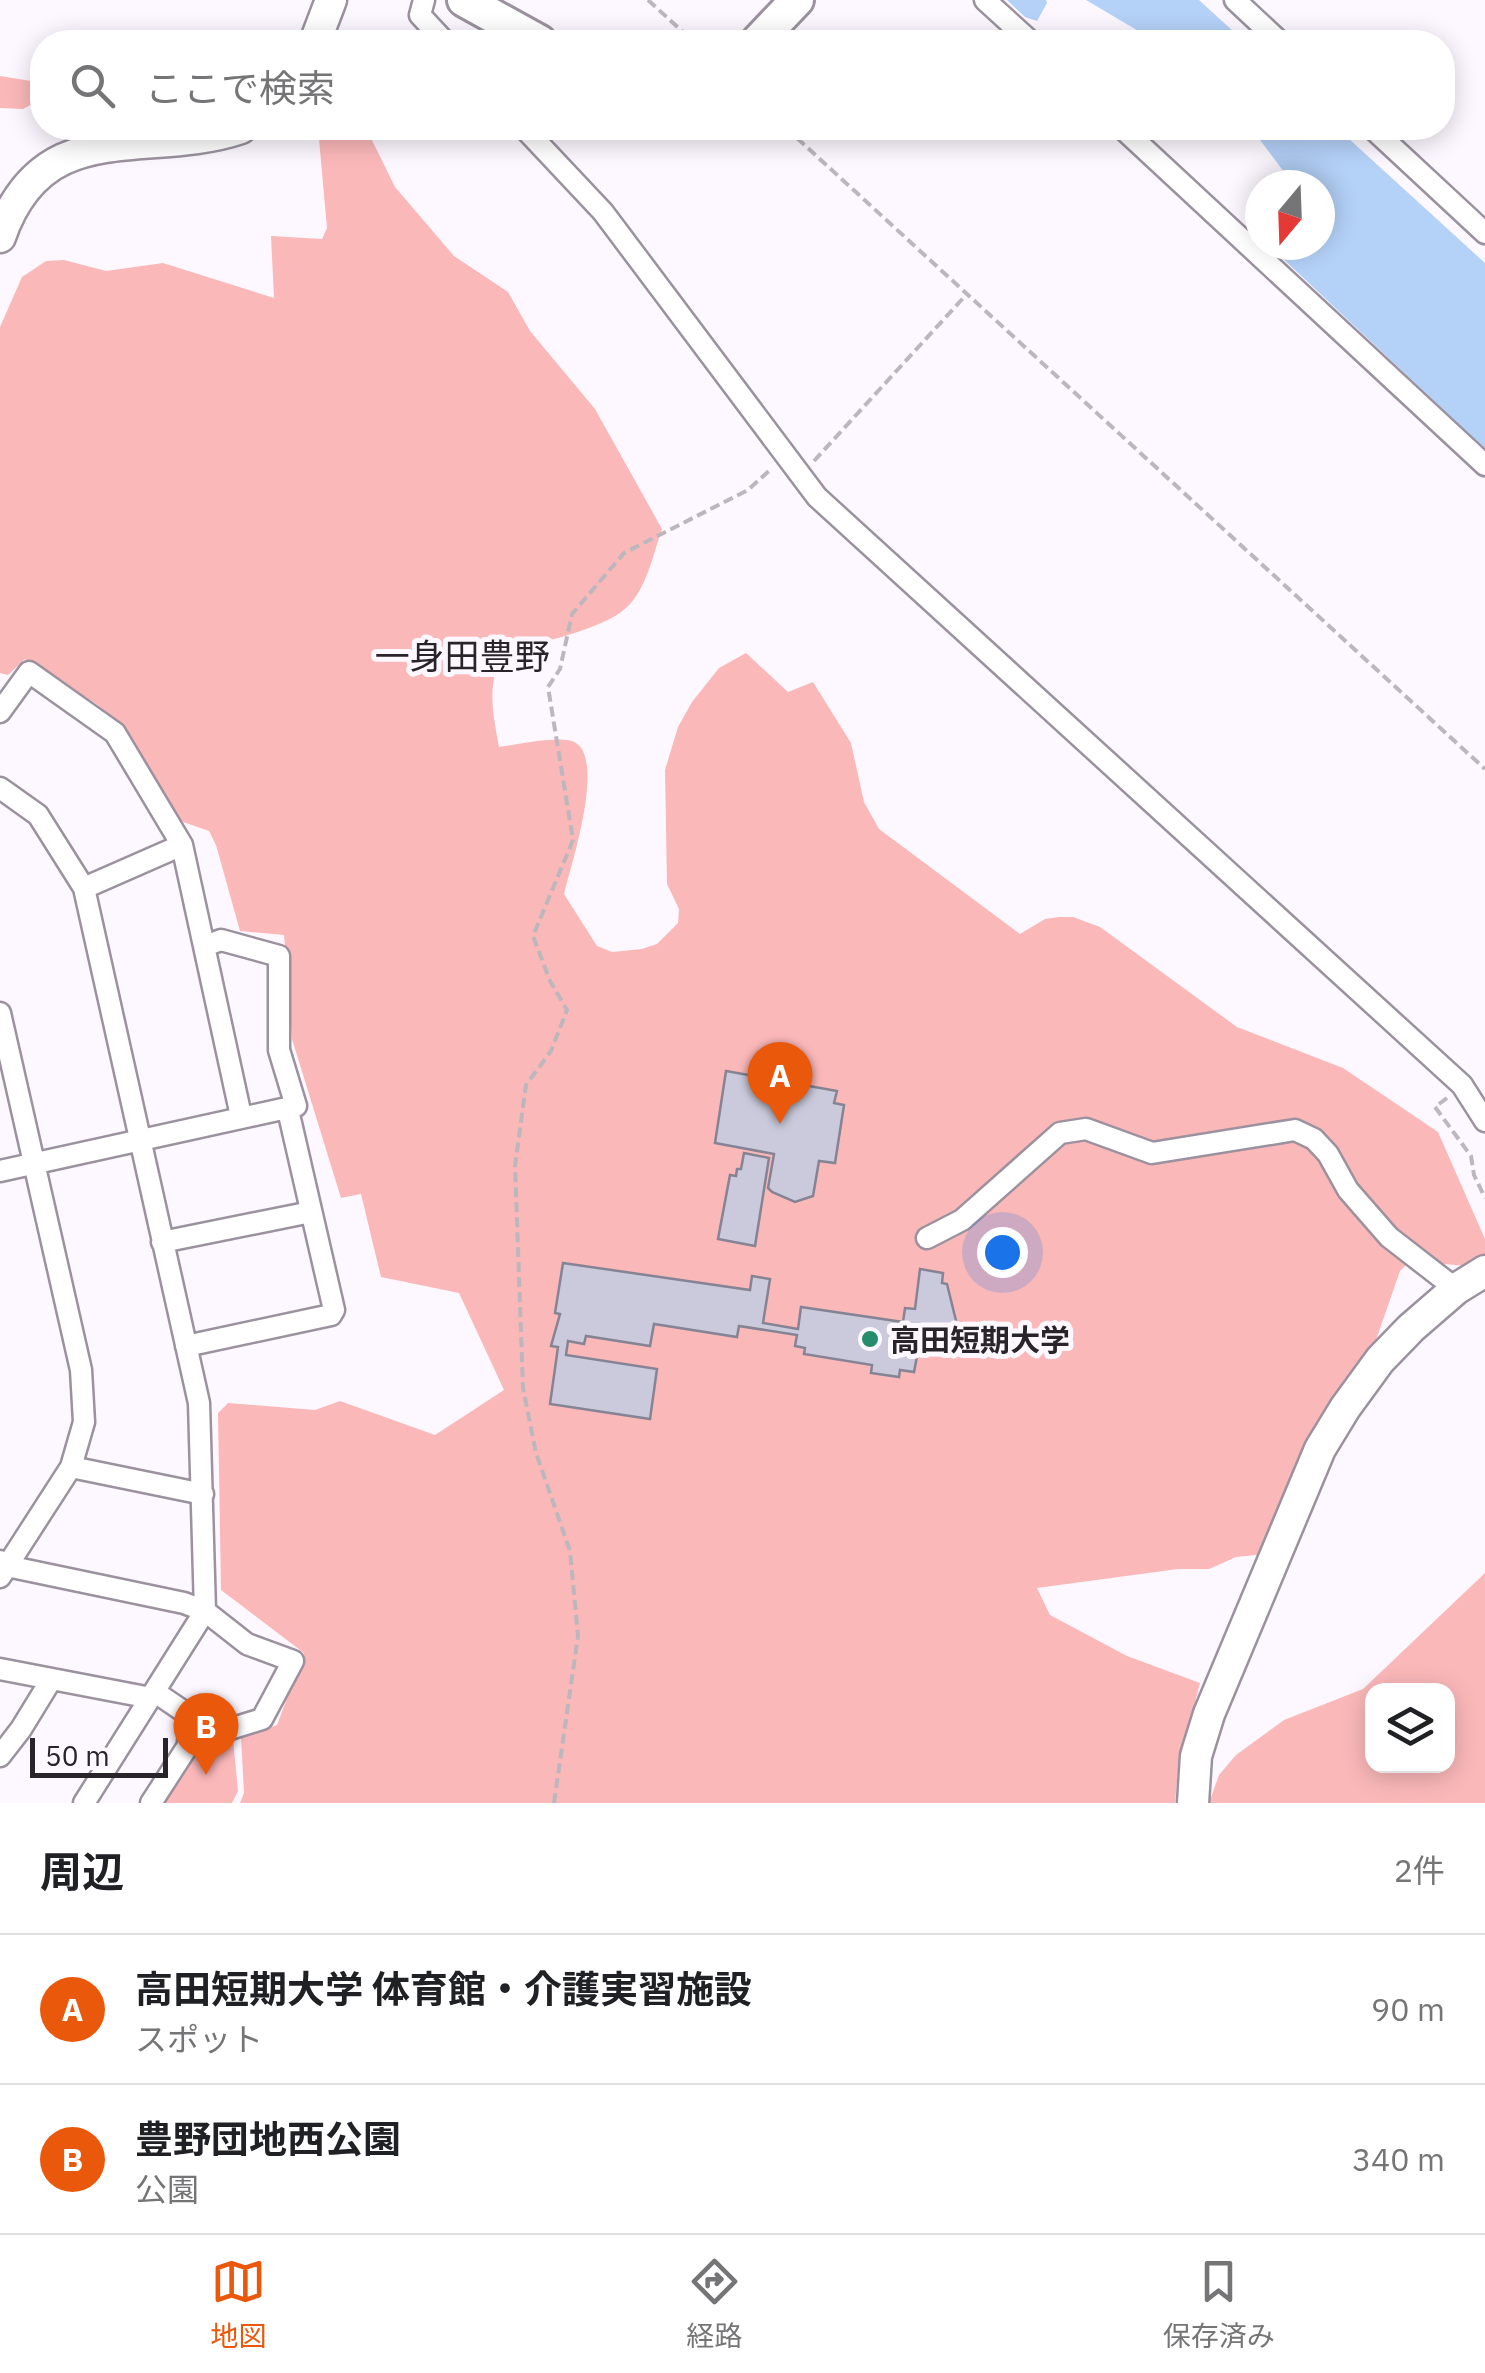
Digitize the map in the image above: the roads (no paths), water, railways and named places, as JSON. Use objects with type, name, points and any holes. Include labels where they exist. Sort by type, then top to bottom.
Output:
[{"type":"main road","points":[[464,0],[518,30]]},
{"type":"main road","points":[[768,30],[797,0]]},
{"type":"street","points":[[320,30],[331,0]]},
{"type":"street","points":[[424,0],[420,15],[434,30]]},
{"type":"street","points":[[985,0],[1018,30]]},
{"type":"street","points":[[1235,0],[1267,30]]},
{"type":"street","points":[[0,237],[29,186],[64,159],[108,144],[163,140]]},
{"type":"street","points":[[535,140],[603,212],[817,498],[1462,1085],[1485,1121]]},
{"type":"street","points":[[1135,140],[1485,465]]},
{"type":"street","points":[[1385,140],[1485,233]]},
{"type":"street","points":[[0,712],[29,672],[115,732],[182,844],[241,1116]]},
{"type":"street","points":[[0,788],[38,816],[84,888],[199,1403],[204,1612],[84,1803]]},
{"type":"street","points":[[84,888],[182,844]]},
{"type":"street","points":[[0,1171],[296,1106],[279,1050],[279,956],[221,940],[205,946]]},
{"type":"street","points":[[0,1013],[81,1370],[84,1422],[70,1467],[2,1568],[184,1602],[247,1644],[292,1661],[262,1719],[188,1742]]},
{"type":"street","points":[[186,1346],[331,1315],[334,1310],[288,1110]]},
{"type":"street","points":[[927,1238],[962,1220],[1060,1133],[1086,1129],[1152,1154],[1295,1130],[1321,1146],[1348,1190],[1389,1237],[1456,1288]]},
{"type":"street","points":[[162,1242],[311,1212]]},
{"type":"street","points":[[1193,1803],[1196,1756],[1209,1714],[1320,1450],[1355,1392],[1380,1360],[1456,1288],[1485,1271]]},
{"type":"street","points":[[70,1467],[203,1494]]},
{"type":"street","points":[[0,1669],[153,1695],[202,1724],[151,1803]]},
{"type":"street","points":[[0,1756],[51,1680]]},
{"type":"water","points":[[1007,0],[1047,3],[1037,21],[1025,17]]},
{"type":"water","points":[[1086,0],[1199,0],[1232,30],[1137,30]]},
{"type":"water","points":[[1260,140],[1350,140],[1485,263],[1485,449],[1284,260],[1335,260],[1335,170],[1282,170]]},
{"type":"place","name":"高田短期大学 体育館・介護実習施設","points":[[780,1124]]},
{"type":"place","name":"高田短期大学","points":[[870,1339]]},
{"type":"place","name":"豊野団地西公園","points":[[206,1775]]},
{"type":"district","name":"一身田豊野","points":[[462,656]]}]
